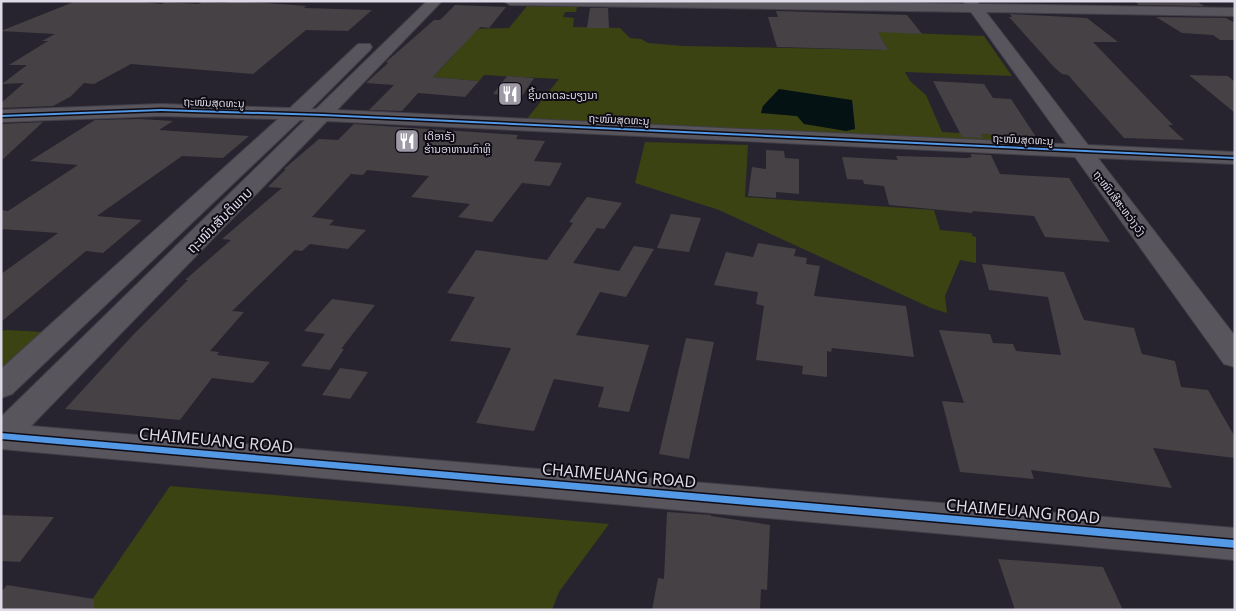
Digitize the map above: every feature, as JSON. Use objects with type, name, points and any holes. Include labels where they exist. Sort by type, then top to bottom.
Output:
[{"type":"street","name":"ຖະໜົນສັນຕິພາບ","points":[[1,387],[294,115],[412,1]]},
{"type":"street","name":"ຖະໜົນສັນຕິພາບ","points":[[2,436],[436,1]]},
{"type":"street","points":[[510,1],[973,5],[1235,12]]},
{"type":"street","name":"ຖະໜົນສີສະຫວ່າງວົງ","points":[[973,5],[1235,357]]},
{"type":"street","name":"ຖະໜົນສຸດທະນູ","points":[[1,116],[161,110],[323,115],[1235,158]]},
{"type":"street","name":"CHAIMEUANG ROAD","points":[[2,436],[1235,544]]},
{"type":"green space","points":[[527,6],[577,7],[576,12],[565,12],[563,17],[574,18],[573,27],[620,28],[630,38],[641,39],[648,43],[683,46],[888,50],[867,14],[910,33],[984,36],[1012,76],[905,72],[910,81],[926,95],[942,132],[1036,137],[1043,144],[526,120],[559,79],[484,75],[479,81],[433,77],[453,56],[468,29],[509,28]],"holes":[[[852,100],[855,129],[797,116],[761,113],[763,106]]]},
{"type":"green space","points":[[645,142],[748,145],[745,197],[934,210],[940,230],[972,233],[972,236],[976,237],[976,263],[960,260],[945,296],[947,313],[931,308],[719,210],[635,183]]},
{"type":"green space","points":[[1,331],[42,332],[1,369]]},
{"type":"green space","points":[[170,486],[609,524],[559,592],[552,610],[85,610]]},
{"type":"shaded area","points":[[779,89],[852,100],[855,129],[846,131],[804,124],[797,116],[761,113],[763,106]]},
{"type":"building","points":[[76,1],[198,4],[202,2],[223,3],[234,1],[307,6],[303,8],[372,10],[348,31],[306,30],[253,74],[131,64],[94,84],[84,83],[70,97],[53,106],[1,108],[1,103],[24,83],[2,84],[27,65],[9,65],[48,41],[42,41],[55,34],[1,31]]},
{"type":"building","points":[[1134,1],[1196,1],[1204,6],[1139,5]]},
{"type":"building","points":[[455,5],[506,7],[489,28],[481,27],[478,29],[433,77],[479,81],[465,97],[418,93],[402,111],[369,110],[394,85],[366,83],[388,63],[386,62],[434,20],[440,20]]},
{"type":"building","points":[[590,8],[608,8],[609,28],[587,28]]},
{"type":"building","points":[[776,11],[907,15],[922,34],[878,32],[888,50],[777,47],[768,17],[778,17]]},
{"type":"building","points":[[1010,14],[1087,18],[1118,42],[1093,42],[1173,125],[1168,125],[1184,140],[1124,138],[1068,75],[1062,74],[1054,67],[1009,17],[1012,17]]},
{"type":"building","points":[[1156,17],[1226,18],[1235,23],[1235,40],[1220,40],[1213,35],[1182,33]]},
{"type":"building","points":[[1189,75],[1228,76],[1235,82],[1235,113]]},
{"type":"building","points":[[507,76],[534,78],[522,96],[493,94]]},
{"type":"building","points":[[933,81],[984,84],[993,98],[1011,99],[1036,137],[981,134],[983,138],[962,137]]},
{"type":"building","points":[[140,119],[173,121],[159,130],[249,136],[223,158],[182,156],[97,216],[142,220],[103,253],[86,251],[1,322],[1,274],[58,233],[1,229],[1,210],[8,211],[78,165],[30,161],[95,120]]},
{"type":"building","points":[[43,122],[1,161],[1,124]]},
{"type":"building","points":[[354,124],[518,135],[516,139],[545,141],[534,161],[562,163],[550,186],[522,183],[492,222],[458,217],[470,204],[411,197],[429,176],[367,170],[363,175],[351,174],[312,217],[334,220],[329,225],[366,230],[348,249],[310,244],[302,251],[295,250],[232,311],[244,312],[210,351],[219,352],[217,355],[270,362],[253,383],[212,378],[180,420],[65,409],[133,335],[188,280],[185,280],[231,240],[222,239],[282,188],[268,187],[286,169],[284,169],[319,139],[338,140]]},
{"type":"building","points":[[766,150],[784,151],[785,158],[799,159],[799,194],[776,192],[776,198],[748,196],[752,167],[766,169]]},
{"type":"building","points":[[970,154],[991,155],[1000,174],[1069,178],[1110,242],[1045,237],[1034,216],[972,211],[973,213],[889,205],[884,186],[864,184],[863,180],[847,179],[842,157],[898,160],[896,156],[967,158],[972,157]]},
{"type":"building","points":[[587,197],[622,203],[604,229],[597,228],[573,263],[619,271],[634,246],[654,249],[626,297],[600,292],[576,335],[649,345],[629,412],[598,407],[604,387],[554,379],[534,431],[476,423],[511,348],[450,341],[475,297],[447,293],[476,250],[547,260],[573,223],[569,222]]},
{"type":"building","points":[[671,214],[701,218],[689,252],[657,248]]},
{"type":"building","points":[[758,243],[796,249],[794,256],[807,258],[806,264],[820,266],[814,296],[906,306],[914,357],[832,348],[831,352],[827,351],[827,377],[802,374],[803,366],[756,360],[764,306],[756,304],[758,292],[714,285],[726,252],[753,257]]},
{"type":"building","points":[[982,264],[1064,272],[1084,320],[1134,328],[1142,354],[1175,361],[1181,387],[1208,390],[1235,437],[1235,458],[1153,448],[1172,488],[1031,470],[1034,479],[960,472],[942,401],[964,403],[939,330],[990,334],[993,343],[1013,344],[1016,351],[1061,355],[1048,297],[989,290]]},
{"type":"building","points":[[332,299],[375,305],[341,349],[344,349],[330,370],[301,366],[325,334],[304,331]]},
{"type":"building","points":[[686,338],[714,342],[689,459],[659,454]]},
{"type":"building","points":[[340,368],[368,372],[350,399],[322,395]]},
{"type":"building","points":[[667,512],[711,515],[770,525],[767,590],[761,589],[760,610],[652,610],[658,578],[664,579]]},
{"type":"building","points":[[1,515],[54,517],[20,562],[1,561]]},
{"type":"building","points":[[998,559],[1103,567],[1123,610],[1015,610]]},
{"type":"building","points":[[7,585],[94,599],[94,610],[1,610],[1,592]]},
{"type":"cycle path","points":[[1,116],[161,110],[323,115],[1235,158]]},
{"type":"cycle path","points":[[1,436],[1235,544]]},
{"type":"place","name":"ຊີ້ນດາດລະບຽງນາ","points":[[510,94]]},
{"type":"place","name":"ເດິອາຣັງ ຮ້ານອາຫານເກົາຫຼີ","points":[[407,141]]}]
